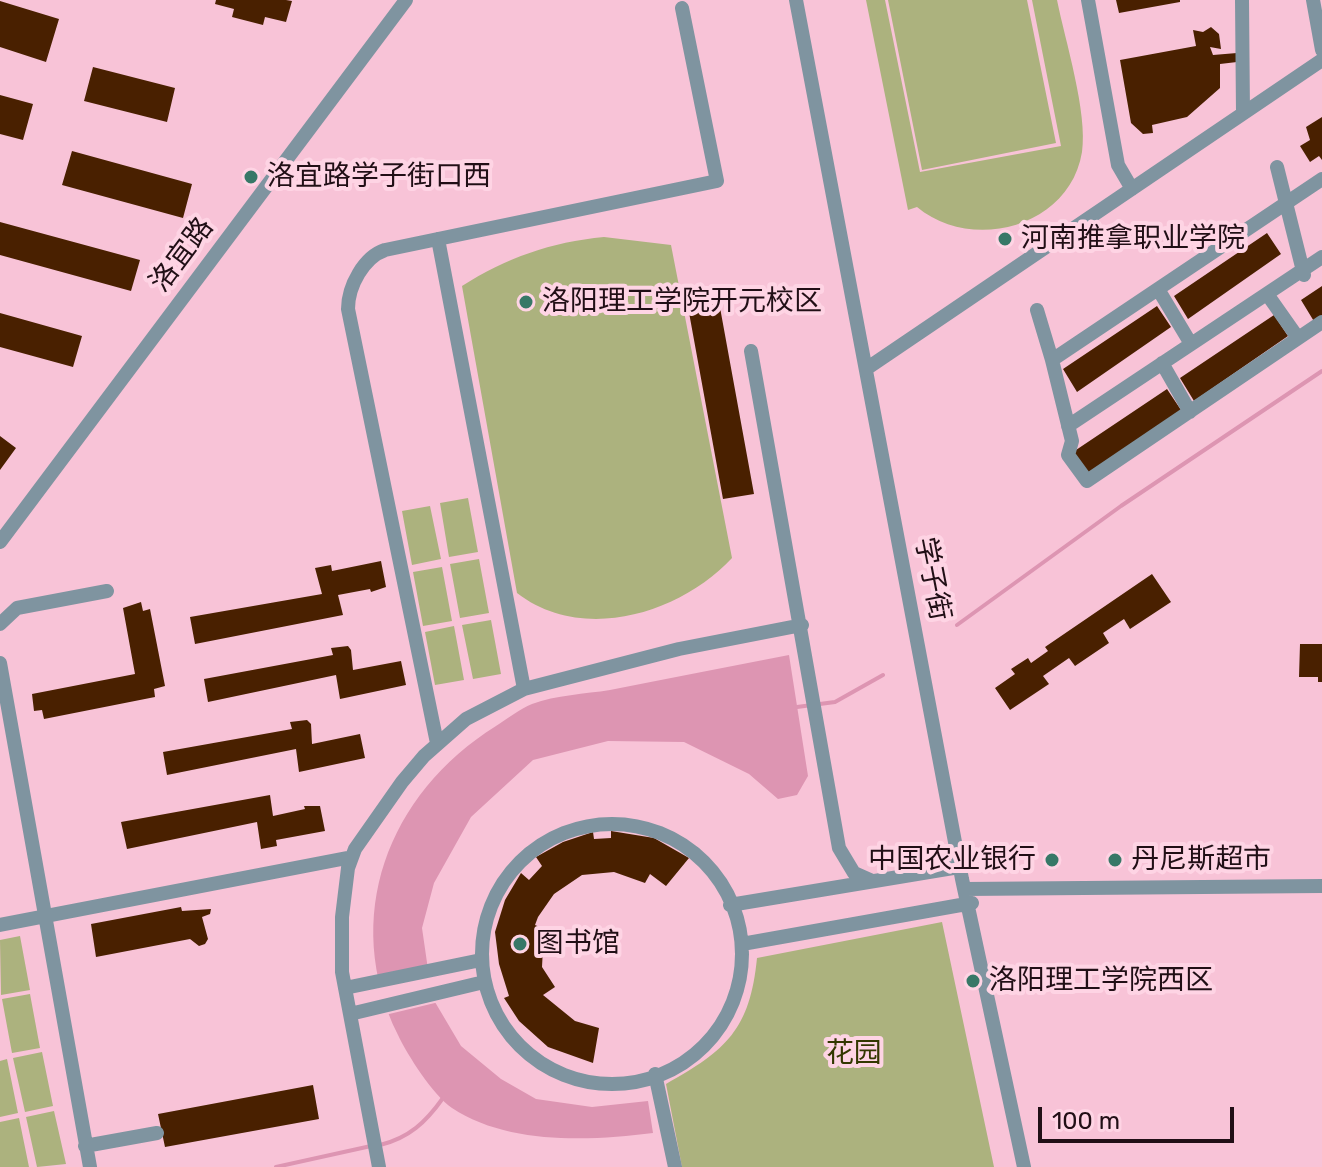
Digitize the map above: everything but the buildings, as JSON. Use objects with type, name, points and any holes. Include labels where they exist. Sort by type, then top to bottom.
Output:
[{"type":"street","name":"洛宜路","points":[[0,526],[394,0]]},
{"type":"street","name":"洛宜路","points":[[0,542],[406,0]]},
{"type":"street","name":"学子街","points":[[799,0],[968,896],[1027,1167]]},
{"type":"street","points":[[1088,0],[1118,165],[1132,189]]},
{"type":"street","points":[[1242,0],[1243,113]]},
{"type":"street","points":[[1313,0],[1322,50]]},
{"type":"street","points":[[437,743],[348,299],[374,255],[717,181],[682,8]]},
{"type":"street","points":[[869,368],[1322,60]]},
{"type":"street","points":[[1277,167],[1284,205],[1304,274]]},
{"type":"street","points":[[1052,360],[1322,179]]},
{"type":"street","points":[[438,239],[524,689]]},
{"type":"street","points":[[1068,426],[1267,294],[1304,274],[1322,257]]},
{"type":"street","points":[[1158,289],[1191,344]]},
{"type":"street","points":[[1267,294],[1298,338]]},
{"type":"street","points":[[1037,310],[1072,441],[1068,455],[1087,481],[1322,322]]},
{"type":"street","points":[[751,351],[802,625],[839,848],[854,873],[872,881]]},
{"type":"street","points":[[1162,363],[1190,412]]},
{"type":"street","points":[[0,624],[17,608],[107,591]]},
{"type":"street","points":[[379,1166],[345,988],[342,917],[352,857],[402,782],[437,743],[466,719],[524,689],[664,652],[802,625]]},
{"type":"street","points":[[0,663],[90,1167]]},
{"type":"street","points":[[627,826],[677,841],[700,857],[718,881],[730,905],[742,944],[742,977],[730,1012],[698,1052],[655,1074],[617,1081],[588,1080],[552,1069],[503,1024],[484,982],[481,960],[485,923],[502,887],[534,850],[573,830],[627,826]]},
{"type":"street","points":[[0,925],[352,857]]},
{"type":"street","points":[[730,905],[963,867]]},
{"type":"street","points":[[742,944],[968,896],[1322,886]]},
{"type":"street","points":[[345,988],[481,960]]},
{"type":"street","points":[[350,1014],[484,982]]},
{"type":"street","points":[[655,1074],[675,1167]]},
{"type":"street","points":[[85,1146],[157,1133]]},
{"type":"green space","points":[[866,0],[885,0],[920,172],[1061,146],[1032,0],[1057,0],[1079,97],[1083,136],[1074,178],[1059,199],[1039,214],[1016,225],[990,230],[964,228],[939,221],[917,207],[908,210]]},
{"type":"green space","points":[[888,0],[1027,0],[1056,143],[922,170]]},
{"type":"green space","points":[[604,237],[671,245],[732,558],[686,594],[659,607],[601,619],[571,617],[543,608],[517,593],[462,286],[495,267],[530,253]]},
{"type":"green space","points":[[468,498],[478,552],[449,557],[440,503]]},
{"type":"green space","points":[[430,506],[441,559],[412,565],[402,511]]},
{"type":"green space","points":[[479,559],[489,613],[460,618],[450,564]]},
{"type":"green space","points":[[442,567],[452,621],[423,626],[413,572]]},
{"type":"green space","points":[[491,620],[501,674],[473,679],[462,625]]},
{"type":"green space","points":[[454,626],[464,680],[435,685],[425,632]]},
{"type":"green space","name":"花园","points":[[942,922],[994,1167],[682,1167],[666,1084],[705,1060],[732,1035],[748,1003],[757,958]]},
{"type":"green space","points":[[20,936],[30,990],[1,995],[0,940]]},
{"type":"green space","points":[[30,994],[40,1048],[12,1053],[2,999]]},
{"type":"green space","points":[[42,1052],[53,1106],[25,1112],[13,1058]]},
{"type":"green space","points":[[7,1059],[18,1113],[0,1117],[0,1061]]},
{"type":"green space","points":[[54,1111],[66,1164],[37,1167],[26,1117]]},
{"type":"green space","points":[[19,1118],[29,1167],[0,1167],[0,1122]]},
{"type":"shaded area","points":[[789,655],[808,776],[797,795],[778,799],[749,774],[684,742],[608,741],[533,760],[471,817],[434,883],[422,928],[432,997],[461,1046],[501,1079],[536,1099],[592,1107],[648,1101],[653,1133],[603,1138],[524,1134],[498,1129],[452,1108],[422,1074],[398,1035],[381,991],[374,947],[375,904],[385,862],[402,823],[427,787],[458,754],[532,704]]},
{"type":"pier","points":[[429,965],[439,1002],[385,1015],[374,976]]},
{"type":"waterway","points":[[957,625],[1121,506],[1322,371]]},
{"type":"waterway","points":[[797,707],[835,702],[883,675]]},
{"type":"waterway","points":[[380,1145],[416,1128],[443,1098]]},
{"type":"waterway","points":[[276,1167],[371,1146]]},
{"type":"place","name":"洛宜路学子街口西","points":[[251,177]]},
{"type":"place","name":"河南推拿职业学院","points":[[1005,239]]},
{"type":"place","name":"洛阳理工学院开元校区","points":[[526,302]]},
{"type":"place","name":"中国农业银行","points":[[1052,860]]},
{"type":"place","name":"丹尼斯超市","points":[[1115,860]]},
{"type":"place","name":"图书馆","points":[[520,944]]},
{"type":"place","name":"洛阳理工学院西区","points":[[973,981]]}]
